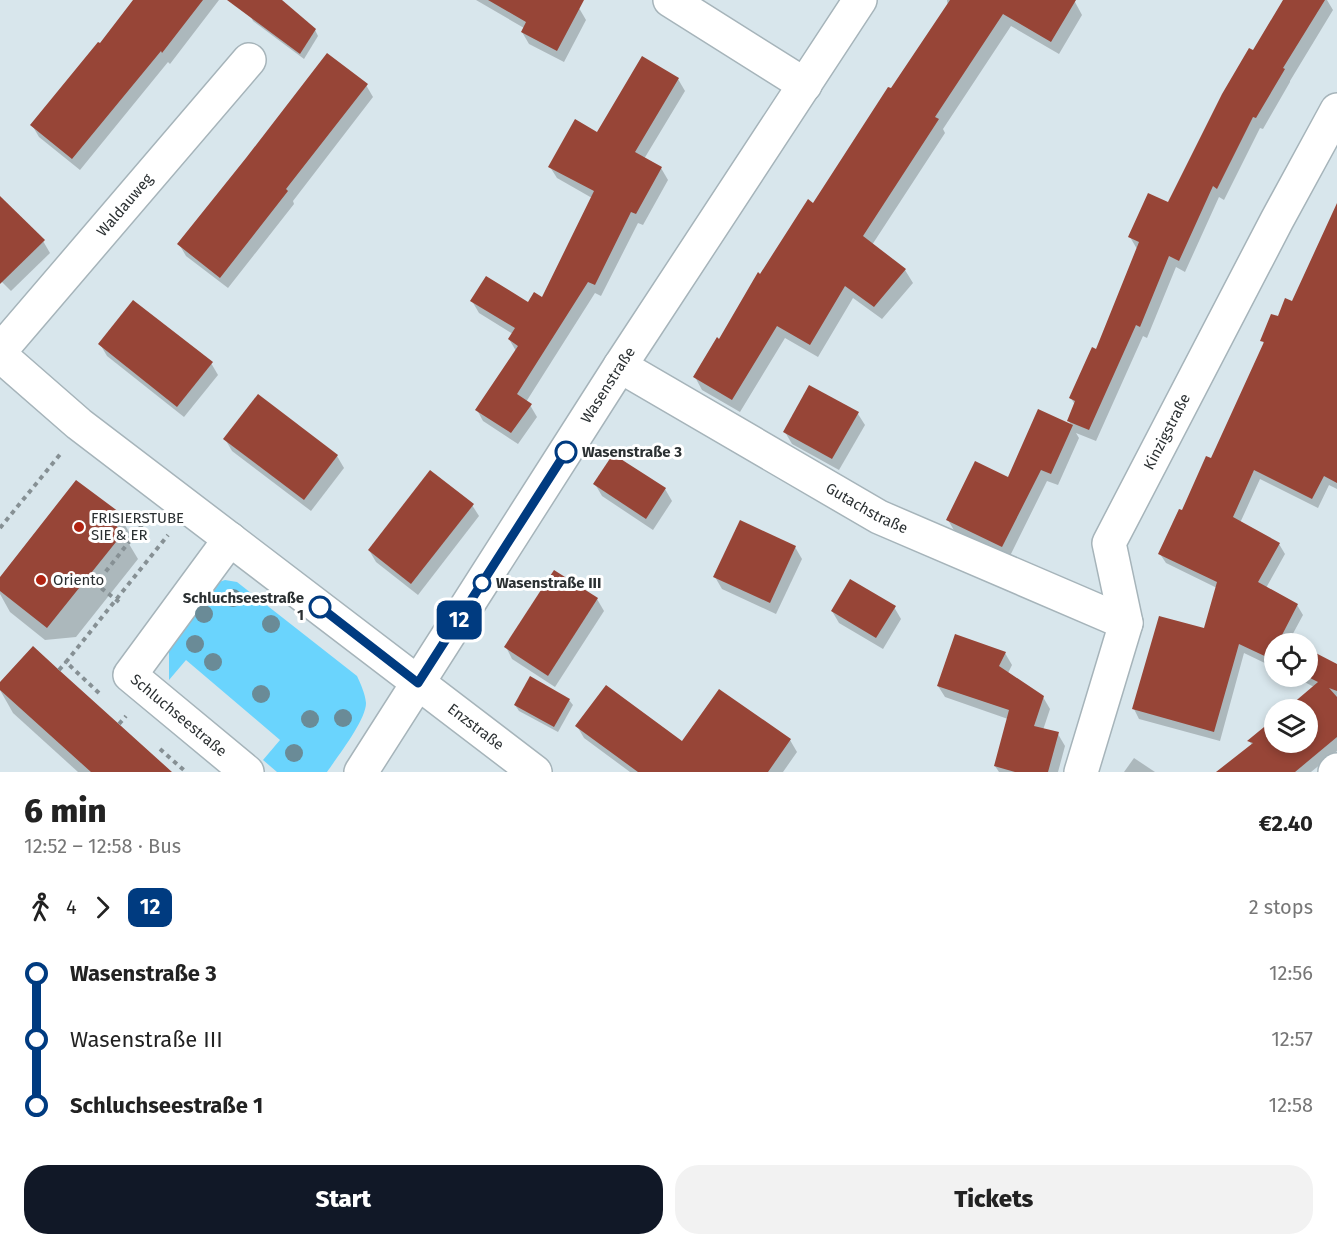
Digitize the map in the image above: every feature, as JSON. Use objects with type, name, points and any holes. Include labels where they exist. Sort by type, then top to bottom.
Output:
[{"type":"street","points":[[670,0],[805,85]]},
{"type":"street","name":"Wasenstraße","points":[[360,772],[620,366],[860,0]]},
{"type":"street","name":"Waldauweg","points":[[0,353],[249,60]]},
{"type":"street","name":"Kinzigstraße","points":[[1081,772],[1126,623],[1109,543],[1277,220],[1337,110]]},
{"type":"street","points":[[0,353],[79,423],[418,683]]},
{"type":"street","name":"Gutachstraße","points":[[620,366],[879,517],[1126,623]]},
{"type":"street","name":"Schluchseestraße","points":[[230,538],[130,675],[247,772]]},
{"type":"street","name":"Enzstraße","points":[[418,683],[535,772]]},
{"type":"path","points":[[0,528],[65,447]]},
{"type":"path","points":[[151,513],[96,584],[118,600],[172,530]]},
{"type":"path","points":[[59,670],[66,662]]},
{"type":"path","points":[[118,724],[125,717]]},
{"type":"shaded area","points":[[225,580],[237,582],[357,676],[365,696],[365,710],[351,738],[327,772],[277,772],[263,760],[280,740],[186,660],[169,680],[169,651],[173,638],[216,583]]},
{"type":"building","points":[[133,0],[203,0],[162,53],[161,51],[72,159],[30,125],[98,42],[100,43]]},
{"type":"building","points":[[227,0],[282,0],[316,29],[300,54]]},
{"type":"building","points":[[488,0],[584,0],[557,51],[521,32],[526,22]]},
{"type":"building","points":[[950,0],[1076,0],[1051,42],[1003,14],[935,117],[939,119],[863,236],[906,269],[874,307],[845,286],[810,345],[777,326],[732,400],[693,377],[717,337],[719,339],[758,272],[760,274],[808,199],[813,203],[888,87],[891,88]]},
{"type":"building","points":[[1283,0],[1325,0],[1283,68],[1285,69],[1256,118],[1253,117],[1217,189],[1213,186],[1179,261],[1169,256],[1140,327],[1136,325],[1089,430],[1067,421],[1075,401],[1069,398],[1092,347],[1096,349],[1139,242],[1128,237],[1148,193],[1168,202],[1222,94],[1249,48],[1253,50]]},
{"type":"building","points":[[327,53],[368,84],[220,278],[177,244]]},
{"type":"building","points":[[642,56],[679,78],[635,152],[662,167],[636,214],[631,212],[595,285],[588,282],[517,394],[532,404],[511,433],[475,410],[518,346],[508,339],[515,328],[470,301],[486,276],[528,302],[534,292],[542,297],[594,191],[548,167],[575,119],[597,132]]},
{"type":"building","points":[[0,196],[45,240],[0,284]]},
{"type":"building","points":[[1337,203],[1337,483],[1324,476],[1312,499],[1254,470],[1233,517],[1280,543],[1258,582],[1298,604],[1283,633],[1264,633],[1264,656],[1239,644],[1214,732],[1132,709],[1159,616],[1204,628],[1217,582],[1158,554],[1179,509],[1182,510],[1206,456],[1211,458],[1264,342],[1260,341],[1271,314],[1278,316],[1285,298],[1292,301]]},
{"type":"building","points":[[133,300],[213,362],[177,407],[98,344]]},
{"type":"building","points":[[809,385],[859,412],[832,459],[783,432]]},
{"type":"building","points":[[258,394],[338,455],[304,500],[223,439]]},
{"type":"building","points":[[1038,409],[1073,425],[1051,474],[1041,470],[1002,547],[946,520],[975,461],[1008,477]]},
{"type":"building","points":[[613,454],[666,488],[646,519],[593,484]]},
{"type":"building","points":[[430,470],[474,504],[411,584],[368,550]]},
{"type":"building","points":[[76,480],[119,512],[111,522],[124,532],[47,628],[0,591],[0,577]]},
{"type":"building","points":[[740,520],[796,546],[770,603],[713,577]]},
{"type":"building","points":[[554,570],[598,598],[548,676],[504,647]]},
{"type":"building","points":[[850,579],[896,606],[876,638],[831,611]]},
{"type":"building","points":[[955,634],[1006,652],[999,666],[1044,696],[1034,726],[1059,732],[1048,772],[1015,772],[994,766],[1009,710],[937,686]]},
{"type":"building","points":[[33,646],[172,772],[91,772],[0,690],[0,682]]},
{"type":"building","points":[[1318,654],[1337,664],[1337,691],[1329,688],[1337,697],[1337,737],[1318,753],[1318,699],[1298,699],[1312,687],[1318,687]]},
{"type":"building","points":[[530,676],[570,699],[554,727],[514,705]]},
{"type":"building","points":[[606,685],[682,741],[719,689],[791,739],[768,772],[638,772],[575,726]]},
{"type":"building","points":[[1264,727],[1264,753],[1318,753],[1295,772],[1216,772],[1253,743],[1247,741]]},
{"type":"bus line","name":"12","points":[[320,607],[418,683],[566,452]]},
{"type":"place","name":"Wasenstraße 3","points":[[566,452]]},
{"type":"place","name":"FRISIERSTUBE SIE & ER","points":[[79,527]]},
{"type":"place","name":"Oriento","points":[[41,580]]},
{"type":"place","name":"Wasenstraße III","points":[[482,583]]},
{"type":"place","name":"Schluchseestraße 1","points":[[320,607]]}]
